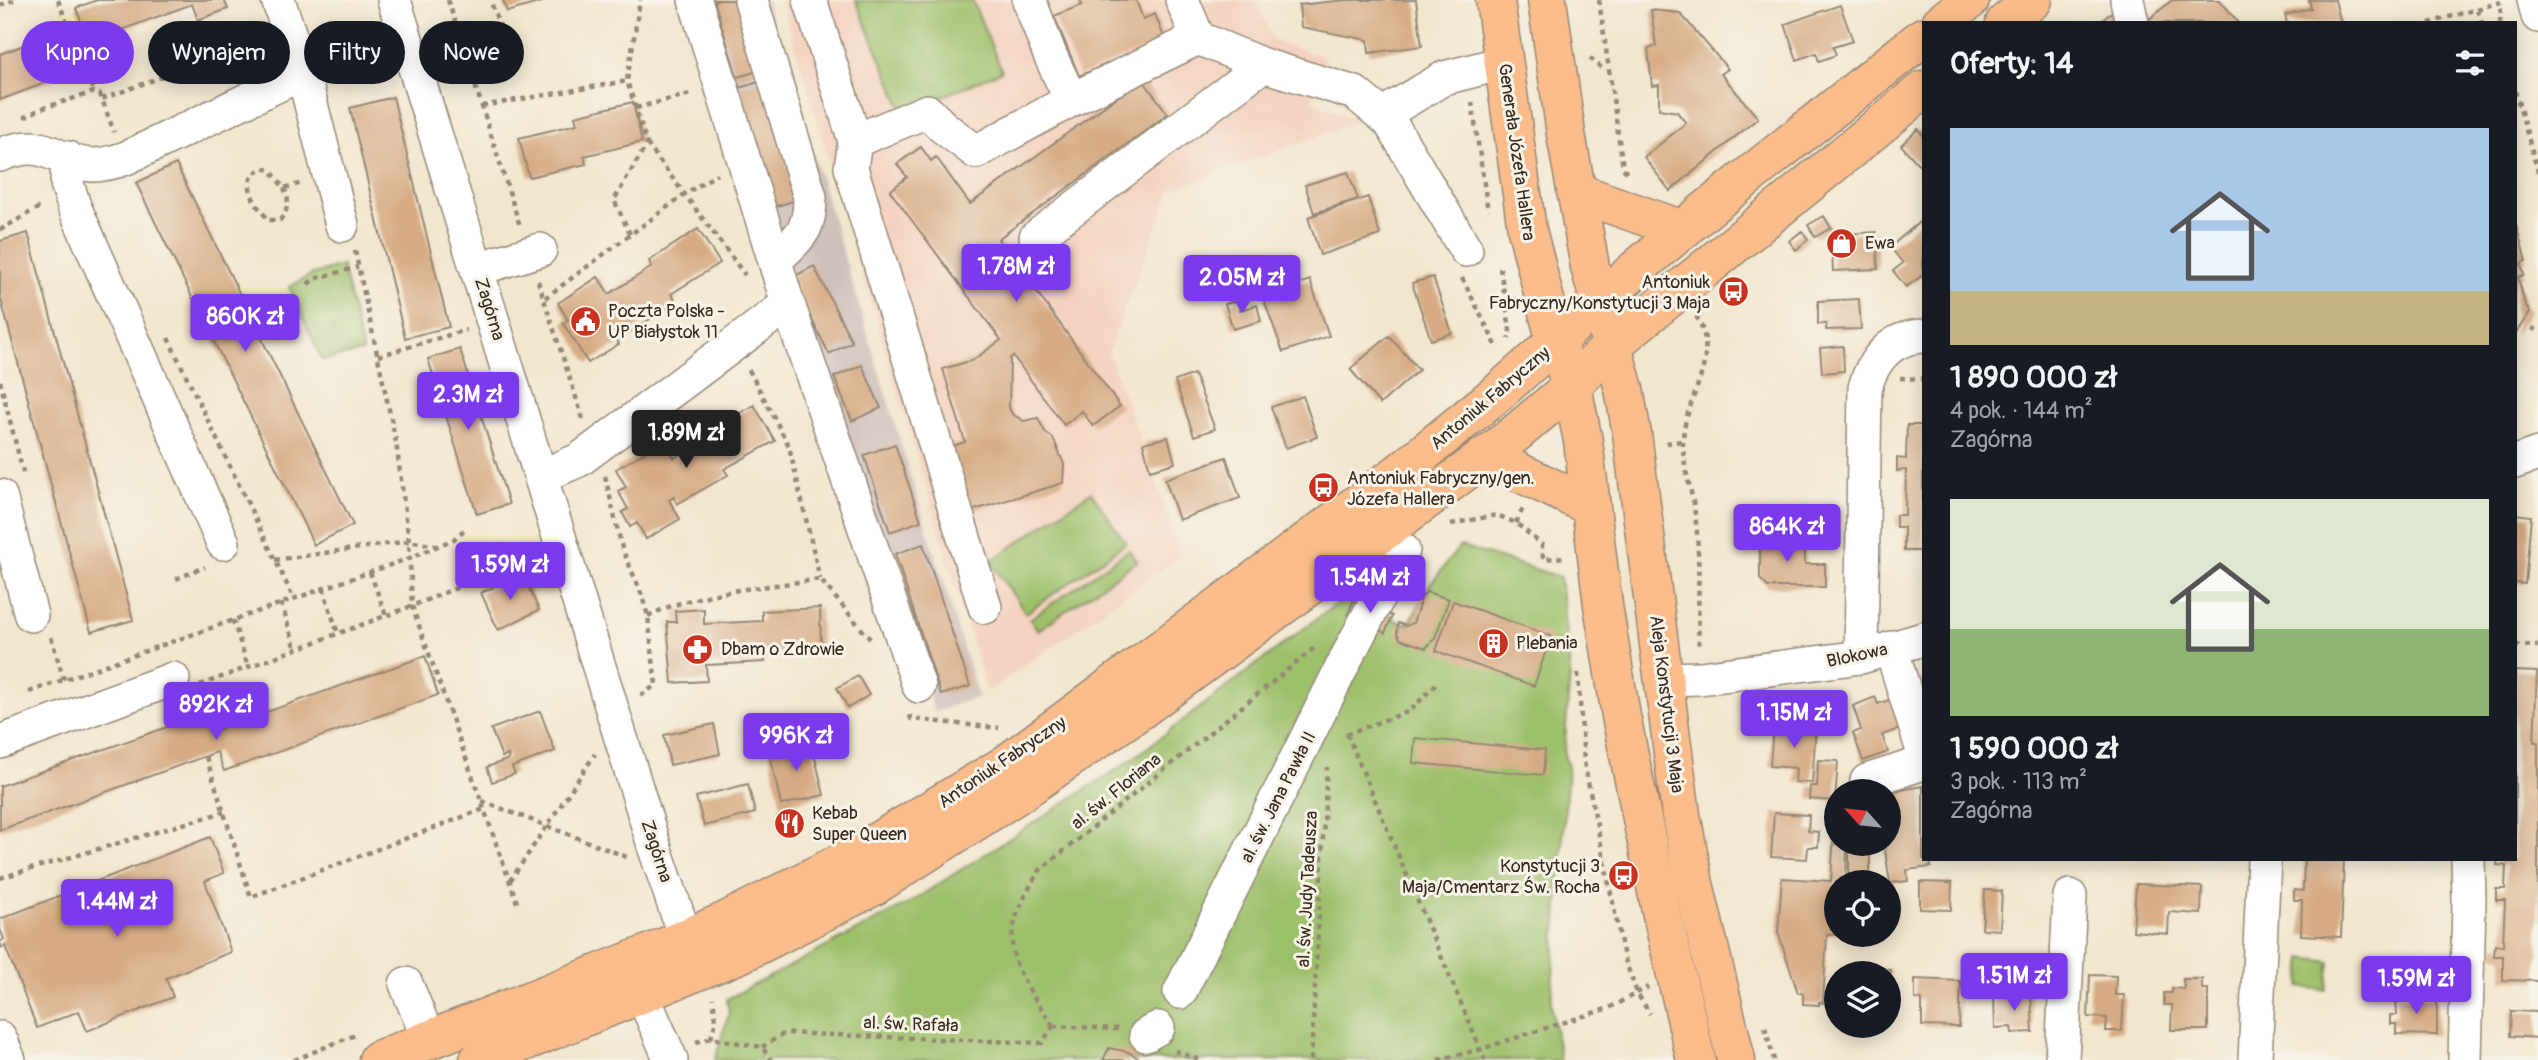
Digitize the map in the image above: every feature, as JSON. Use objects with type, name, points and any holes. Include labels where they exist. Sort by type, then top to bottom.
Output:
[{"type":"main road","name":"Generała Józefa Hallera","points":[[1495,0],[1485,67],[1513,140],[1532,251],[1556,343],[1572,386]]},
{"type":"main road","points":[[1547,0],[1576,192],[1590,267],[1600,301],[1695,220],[1922,38]]},
{"type":"main road","points":[[1944,21],[1970,0]]},
{"type":"main road","points":[[2007,21],[2033,0]]},
{"type":"main road","points":[[1612,345],[1922,91]]},
{"type":"main road","points":[[1513,140],[1566,134]]},
{"type":"main road","points":[[1576,192],[1695,220],[1734,244]]},
{"type":"main road","name":"Antoniuk Fabryczny","points":[[378,1060],[726,921],[852,858],[1005,765],[1399,473],[1556,343],[1600,301]]},
{"type":"main road","name":"Aleja Konstytucji 3 Maja","points":[[1600,301],[1624,389],[1683,679],[1681,815],[1736,1060]]},
{"type":"main road","name":"Antoniuk Fabryczny","points":[[479,1060],[742,953],[874,886],[1015,796],[1143,708],[1485,456],[1572,386],[1612,345]]},
{"type":"main road","points":[[1572,386],[1583,441],[1621,716],[1660,906],[1696,1060]]},
{"type":"main road","points":[[1485,456],[1590,506]]},
{"type":"main road","points":[[1399,473],[1421,504]]},
{"type":"street","points":[[695,0],[762,271],[788,304],[919,686]]},
{"type":"street","points":[[751,0],[810,197],[810,219],[801,234],[762,271]]},
{"type":"street","points":[[810,0],[855,141],[851,168],[985,607]]},
{"type":"street","points":[[1029,0],[1050,55],[1072,100]]},
{"type":"street","points":[[1182,0],[1198,38],[1263,65],[1355,93],[1390,121],[1462,260]]},
{"type":"street","points":[[2127,0],[2132,21]]},
{"type":"street","points":[[2534,0],[2538,16]]},
{"type":"street","points":[[283,15],[303,73],[348,236]]},
{"type":"street","points":[[0,155],[18,148],[33,147],[92,165],[126,158],[303,73],[398,15]]},
{"type":"street","name":"Zagórna","points":[[398,15],[656,852],[686,939]]},
{"type":"street","points":[[855,141],[927,111],[976,152],[1072,100],[1198,38]]},
{"type":"street","points":[[1036,237],[1263,65]]},
{"type":"street","points":[[1382,115],[1444,78],[1485,67]]},
{"type":"street","points":[[68,158],[67,183],[74,206],[223,543]]},
{"type":"street","points":[[477,269],[534,252]]},
{"type":"street","points":[[542,476],[579,460],[788,304]]},
{"type":"street","points":[[1922,337],[1902,339],[1887,349],[1876,360],[1865,388],[1876,652],[1922,749]]},
{"type":"street","points":[[2517,460],[2538,454]]},
{"type":"street","points":[[0,496],[31,615]]},
{"type":"street","name":"al. św. Jana Pawła II","points":[[1180,992],[1319,736],[1349,653],[1403,550]]},
{"type":"street","name":"Blokowa","points":[[1683,679],[1876,652],[1922,639]]},
{"type":"street","points":[[0,742],[173,680]]},
{"type":"street","points":[[1873,779],[1922,763]]},
{"type":"street","points":[[2255,1060],[2264,861]]},
{"type":"street","points":[[2465,1060],[2468,861]]},
{"type":"street","points":[[2062,1060],[2070,896]]},
{"type":"street","points":[[406,984],[429,1040]]},
{"type":"street","points":[[642,993],[671,1060]]},
{"type":"street","points":[[0,1038],[9,1060]]},
{"type":"path","points":[[0,5],[14,0]]},
{"type":"path","points":[[58,0],[94,92]]},
{"type":"path","points":[[448,0],[534,252],[545,298],[584,421],[604,468],[622,548],[648,616],[656,685],[627,706],[614,711]]},
{"type":"path","points":[[491,0],[498,21]]},
{"type":"path","points":[[640,0],[627,81],[647,144],[685,194],[762,271]]},
{"type":"path","points":[[2436,21],[2501,1],[2500,21]]},
{"type":"path","points":[[2477,10],[2481,21]]},
{"type":"path","points":[[102,99],[283,15]]},
{"type":"path","points":[[1485,67],[1490,220]]},
{"type":"path","points":[[482,106],[627,81]]},
{"type":"path","points":[[21,118],[43,107],[94,92],[100,94],[126,158]]},
{"type":"path","points":[[636,108],[690,94]]},
{"type":"path","points":[[2517,98],[2538,172]]},
{"type":"path","points":[[630,234],[614,200],[647,144]]},
{"type":"path","points":[[264,169],[271,171],[284,188],[289,205],[286,214],[280,220],[269,220],[255,205],[249,183],[252,176],[264,169]]},
{"type":"path","points":[[545,298],[685,194],[718,173]]},
{"type":"path","points":[[284,188],[331,177]]},
{"type":"path","points":[[348,236],[359,267],[396,442],[409,541],[412,606],[518,905]]},
{"type":"path","points":[[1462,260],[1499,351]]},
{"type":"path","points":[[308,284],[314,279],[359,267]]},
{"type":"path","points":[[378,356],[476,326],[474,318],[491,313]]},
{"type":"path","points":[[2532,328],[2538,331]]},
{"type":"path","points":[[165,331],[294,599]]},
{"type":"path","points":[[746,365],[789,446],[820,579],[876,647]]},
{"type":"path","points":[[1683,679],[1698,618],[1700,575],[1696,515],[1684,433]]},
{"type":"path","points":[[1516,523],[1542,545],[1543,559],[1565,556]]},
{"type":"path","points":[[29,692],[410,558],[454,539],[465,529]]},
{"type":"path","points":[[275,560],[409,541],[437,546]]},
{"type":"path","points":[[1564,546],[1567,569]]},
{"type":"path","points":[[173,680],[175,694],[386,616],[546,552]]},
{"type":"path","points":[[370,572],[386,616]]},
{"type":"path","points":[[648,616],[704,596],[820,579]]},
{"type":"path","points":[[323,588],[338,634]]},
{"type":"path","points":[[281,603],[296,649]]},
{"type":"path","points":[[233,620],[248,667]]},
{"type":"path","name":"al. św. Floriana","points":[[1054,1026],[1020,977],[1013,956],[1011,933],[1026,892],[1039,871],[1324,641],[1349,653]]},
{"type":"path","points":[[2517,645],[2538,646]]},
{"type":"path","points":[[1578,671],[1584,762],[1624,957],[1637,993],[1655,1022]]},
{"type":"path","points":[[1319,736],[1348,734],[1410,711],[1437,683]]},
{"type":"path","points":[[1348,734],[1485,1060]]},
{"type":"path","name":"al. św. Judy Tadeusza","points":[[1311,1060],[1319,736]]},
{"type":"path","points":[[510,881],[600,745]]},
{"type":"path","points":[[205,757],[251,897],[484,809]]},
{"type":"path","points":[[481,801],[635,860]]},
{"type":"path","points":[[0,878],[224,812]]},
{"type":"path","points":[[712,993],[716,1021],[711,1038],[762,1047],[771,1060]]},
{"type":"path","points":[[1438,1060],[1609,1008],[1637,993]]},
{"type":"path","points":[[1764,1023],[1774,1060]]},
{"type":"path","name":"al. św. Rafała","points":[[762,1047],[785,1033],[1042,1043],[1054,1026]]},
{"type":"shaded area","points":[[703,0],[766,0],[978,697],[934,712]]},
{"type":"shaded area","points":[[781,0],[1256,0],[1274,41],[1325,58],[1312,101],[1359,121],[1171,190],[1108,352],[1182,555],[987,692]]},
{"type":"green space","points":[[972,0],[1002,71],[904,113],[856,1]]},
{"type":"green space","points":[[342,266],[363,352],[322,360],[289,287],[313,274]]},
{"type":"green space","points":[[1091,492],[1126,543],[1026,613],[990,562]]},
{"type":"green space","points":[[1460,546],[1560,577],[1570,673],[1564,754],[1568,767],[1551,1004],[1560,1060],[715,1060],[729,1013],[727,999],[906,905],[1131,760],[1344,598],[1350,603],[1357,600],[1394,617],[1393,620],[1409,624],[1429,586]]},
{"type":"green space","points":[[1129,550],[1137,561],[1038,630],[1030,619]]},
{"type":"green space","points":[[2303,958],[2330,962],[2326,990],[2300,987]]},
{"type":"building","points":[[97,0],[224,0],[228,9],[198,20],[192,4],[134,25],[134,21],[81,21],[76,8]]},
{"type":"building","points":[[503,0],[545,0],[545,1],[507,12]]},
{"type":"building","points":[[714,0],[741,0],[762,70],[737,77]]},
{"type":"building","points":[[1080,0],[1136,0],[1143,19],[1155,14],[1165,40],[1079,76],[1054,16],[1082,5]]},
{"type":"building","points":[[1346,0],[1416,0],[1422,46],[1369,53],[1368,40],[1301,27],[1299,5]]},
{"type":"building","points":[[2172,0],[2220,0],[2237,21],[2147,21]]},
{"type":"building","points":[[2309,0],[2335,0],[2340,21],[2286,21],[2285,15],[2311,8]]},
{"type":"building","points":[[1840,5],[1853,41],[1833,47],[1836,55],[1819,61],[1816,53],[1797,60],[1785,24]]},
{"type":"building","points":[[2116,8],[2119,21],[2101,21]]},
{"type":"building","points":[[1651,10],[1680,13],[1728,69],[1721,74],[1758,118],[1670,191],[1644,157],[1686,123],[1677,112],[1659,109],[1659,85],[1652,86],[1648,49],[1656,46]]},
{"type":"building","points":[[21,46],[21,84],[42,84],[0,100],[0,54]]},
{"type":"building","points":[[1142,79],[1168,114],[998,239],[1120,406],[1093,426],[1082,411],[1064,425],[1013,356],[1010,358],[1009,407],[1012,414],[1024,421],[1038,418],[1045,432],[1053,438],[1064,464],[1063,483],[965,513],[946,448],[965,442],[943,369],[973,360],[1001,340],[890,191],[907,177],[897,164],[921,147],[931,161],[936,157],[970,204]]},
{"type":"building","points":[[762,81],[797,200],[773,207],[739,88]]},
{"type":"building","points":[[393,97],[449,327],[405,338],[350,108]]},
{"type":"building","points":[[633,102],[642,142],[584,156],[586,164],[529,177],[519,138],[577,124],[575,116]]},
{"type":"building","points":[[1918,129],[1922,134],[1920,166],[1901,145]]},
{"type":"building","points":[[176,164],[353,525],[314,545],[136,183]]},
{"type":"building","points":[[1348,172],[1358,199],[1314,213],[1305,185]]},
{"type":"building","points":[[1368,197],[1380,235],[1320,255],[1308,217]]},
{"type":"building","points":[[1824,216],[1831,228],[1815,237],[1808,225]]},
{"type":"building","points":[[1922,220],[1922,276],[1906,287],[1893,271],[1903,263],[1890,247]]},
{"type":"building","points":[[2517,228],[2526,261],[2521,263],[2524,275],[2518,277],[2525,304],[2530,312],[2517,331]]},
{"type":"building","points":[[698,229],[720,263],[671,294],[677,302],[617,340],[619,344],[588,363],[563,323],[568,320],[558,303],[598,277],[609,294],[652,267],[649,261]]},
{"type":"building","points":[[1802,231],[1808,239],[1796,250],[1789,241]]},
{"type":"building","points":[[1876,232],[1878,269],[1833,271],[1831,235]]},
{"type":"building","points":[[28,233],[133,620],[91,632],[0,296],[0,241]]},
{"type":"building","points":[[814,266],[852,342],[829,354],[791,278]]},
{"type":"building","points":[[1433,277],[1452,333],[1431,340],[1412,283]]},
{"type":"building","points":[[1310,280],[1329,336],[1283,352],[1263,297]]},
{"type":"building","points":[[1859,299],[1861,329],[1826,330],[1826,324],[1818,324],[1818,301]]},
{"type":"building","points":[[1237,301],[1240,310],[1257,305],[1261,321],[1233,329],[1225,304]]},
{"type":"building","points":[[1389,336],[1419,370],[1380,404],[1350,369]]},
{"type":"building","points":[[1843,346],[1844,371],[1822,373],[1820,348]]},
{"type":"building","points":[[460,349],[509,504],[477,514],[428,359]]},
{"type":"building","points":[[862,365],[881,408],[852,421],[834,377]]},
{"type":"building","points":[[1194,374],[1215,429],[1194,436],[1175,381]]},
{"type":"building","points":[[1303,396],[1317,437],[1286,448],[1271,407]]},
{"type":"building","points":[[754,405],[775,441],[724,469],[728,475],[677,504],[674,497],[669,500],[680,519],[646,539],[637,523],[630,527],[622,512],[628,509],[618,491],[626,487],[616,469],[664,441],[674,458],[707,440],[703,434]]},
{"type":"building","points":[[1907,425],[1922,425],[1922,551],[1904,551],[1904,527],[1896,527],[1896,515],[1905,515],[1906,470],[1897,471],[1897,458],[1906,459]]},
{"type":"building","points":[[1168,437],[1175,463],[1150,470],[1143,443]]},
{"type":"building","points":[[895,444],[921,521],[890,532],[864,455]]},
{"type":"building","points":[[1226,457],[1240,498],[1179,520],[1165,479]]},
{"type":"building","points":[[2517,514],[2531,516],[2525,584],[2517,583]]},
{"type":"building","points":[[1760,533],[1784,534],[1785,543],[1805,543],[1805,564],[1825,564],[1825,587],[1768,587],[1760,579]]},
{"type":"building","points":[[923,544],[970,686],[941,695],[895,554]]},
{"type":"building","points":[[522,573],[539,610],[498,630],[481,593]]},
{"type":"building","points":[[1427,592],[1449,599],[1435,638],[1426,648],[1400,639],[1397,633],[1398,623],[1406,626],[1413,623],[1422,596]]},
{"type":"building","points":[[1355,597],[1392,616],[1385,633],[1348,614]]},
{"type":"building","name":"Plebania","points":[[1453,601],[1551,636],[1534,686],[1436,651]]},
{"type":"building","points":[[820,608],[821,650],[765,654],[765,662],[706,665],[707,681],[672,683],[667,622],[676,622],[675,611],[704,609],[704,624],[762,621],[762,611]]},
{"type":"building","points":[[425,656],[438,695],[224,771],[217,752],[0,830],[0,786],[204,714],[210,732]]},
{"type":"building","points":[[2517,671],[2537,672],[2534,742],[2538,742],[2538,981],[2503,980],[2503,956],[2494,956],[2495,945],[2503,946],[2505,900],[2496,900],[2496,889],[2505,889],[2506,866],[2497,865],[2498,861],[2517,861]]},
{"type":"building","points":[[858,676],[869,695],[848,708],[837,688]]},
{"type":"building","points":[[1875,697],[1878,704],[1897,697],[1908,726],[1882,735],[1888,752],[1863,761],[1853,733],[1861,730],[1853,706]]},
{"type":"building","points":[[540,711],[555,751],[512,767],[515,774],[492,782],[487,767],[509,759],[508,755],[502,757],[491,729]]},
{"type":"building","points":[[714,724],[720,754],[670,765],[664,735]]},
{"type":"building","points":[[1773,724],[1816,726],[1812,783],[1795,782],[1796,768],[1770,766]]},
{"type":"building","points":[[1415,738],[1545,750],[1543,775],[1413,763]]},
{"type":"building","points":[[811,741],[824,795],[781,805],[769,751]]},
{"type":"building","points":[[1818,760],[1838,761],[1837,779],[1824,779],[1824,800],[1809,799],[1810,786],[1817,786]]},
{"type":"building","points":[[748,784],[755,813],[704,826],[696,797]]},
{"type":"building","points":[[1922,786],[1922,861],[1930,861],[1931,867],[1907,870],[1908,881],[1901,882],[1901,870],[1888,870],[1886,856],[1901,856],[1901,790]]},
{"type":"building","name":"Kebab Super Queen","points":[[797,812],[801,829],[781,834],[777,817]]},
{"type":"building","points":[[1774,813],[1809,815],[1808,831],[1819,832],[1818,847],[1808,847],[1807,859],[1771,857]]},
{"type":"building","points":[[210,837],[224,873],[205,881],[231,952],[166,978],[173,997],[87,1031],[79,1011],[37,1028],[5,946],[2,948],[0,942],[4,939],[0,919]]},
{"type":"building","points":[[1832,856],[1847,856],[1846,870],[1832,870]]},
{"type":"building","points":[[1849,856],[1870,856],[1870,870],[1849,870]]},
{"type":"building","points":[[2304,861],[2344,861],[2341,937],[2301,935],[2302,900],[2294,900],[2294,890],[2303,891]]},
{"type":"building","points":[[1782,878],[1824,881],[1824,947],[1826,947],[1823,1003],[1819,1002],[1819,1005],[1803,1004],[1803,993],[1798,993],[1778,932]]},
{"type":"building","points":[[1920,882],[1952,883],[1951,910],[1920,909]]},
{"type":"building","points":[[2136,884],[2202,887],[2201,914],[2169,912],[2168,934],[2133,931]]},
{"type":"building","points":[[1985,890],[2002,891],[2000,930],[1982,929]]},
{"type":"building","points":[[2090,975],[2116,976],[2115,995],[2124,995],[2122,1031],[2106,1031],[2107,1018],[2088,1017]]},
{"type":"building","points":[[1915,979],[1961,981],[1959,1027],[1922,1026],[1922,1000],[1915,999]]},
{"type":"building","points":[[2183,979],[2202,979],[2202,989],[2208,989],[2208,1030],[2171,1030],[2172,1005],[2164,1005],[2164,993],[2172,993],[2172,988],[2184,989]]},
{"type":"building","points":[[2031,994],[2033,1032],[2012,1033],[2011,1027],[1995,1028],[1994,995]]},
{"type":"building","points":[[2396,997],[2437,998],[2437,1035],[2396,1034],[2396,1024],[2390,1024],[2390,1015],[2397,1015]]},
{"type":"building","points":[[2511,1011],[2538,1012],[2538,1038],[2510,1036]]},
{"type":"building","points":[[1109,1048],[1128,1052],[1142,1060],[1103,1060]]},
{"type":"place","name":"Ewa","points":[[1842,243]]},
{"type":"place","name":"Antoniuk Fabryczny/Konstytucji 3 Maja","points":[[1733,292]]},
{"type":"place","name":"Poczta Polska - UP Białystok 11","points":[[585,321]]},
{"type":"place","name":"Antoniuk Fabryczny/gen. Józefa Hallera","points":[[1324,488]]},
{"type":"place","name":"Plebania","points":[[1493,643]]},
{"type":"place","name":"Dbam o Zdrowie","points":[[698,649]]},
{"type":"place","name":"Kebab Super Queen","points":[[789,823]]},
{"type":"place","name":"Konstytucji 3 Maja/Cmentarz Św. Rocha","points":[[1623,876]]}]
